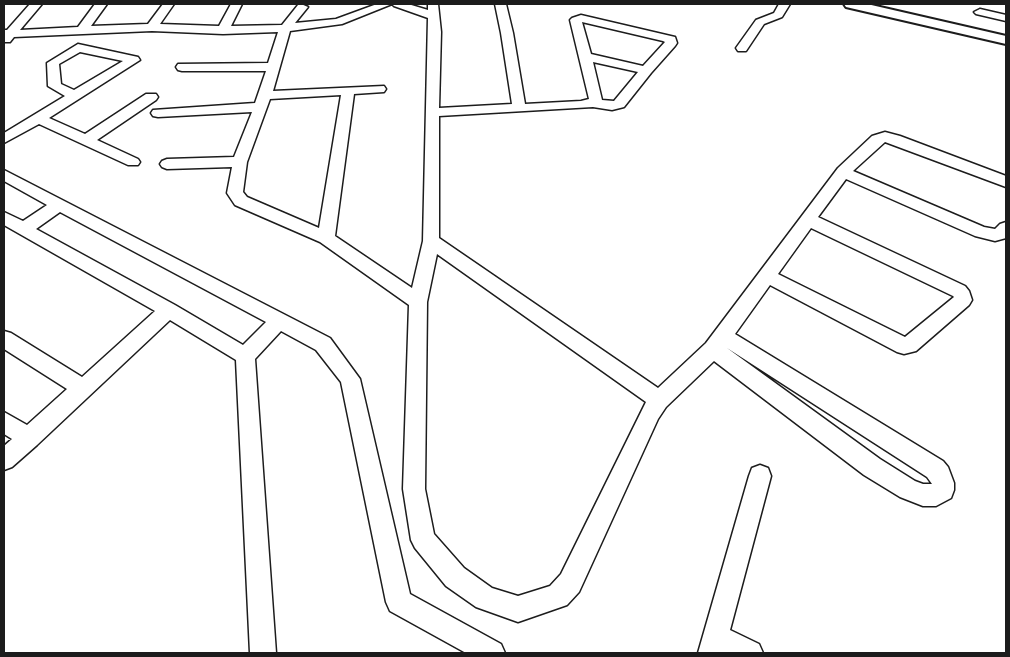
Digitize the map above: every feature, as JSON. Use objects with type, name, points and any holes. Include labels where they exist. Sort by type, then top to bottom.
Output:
[{"type":"street","points":[[6,37],[36,4]]},
{"type":"street","points":[[82,30],[101,4]]},
{"type":"street","points":[[152,28],[168,4]]},
{"type":"street","points":[[223,30],[236,4]]},
{"type":"street","points":[[6,37],[82,30],[285,28],[338,22],[386,4]]},
{"type":"street","points":[[398,4],[434,10],[431,241],[418,302],[414,489],[423,540],[454,577],[485,598],[518,609],[558,596],[570,584],[651,412],[659,400],[718,342],[843,172],[876,139],[885,137],[895,139],[1006,182]]},
{"type":"street","points":[[500,4],[520,108]]},
{"type":"street","points":[[742,48],[758,25],[778,14],[784,4]]},
{"type":"street","points":[[851,4],[1006,40]]},
{"type":"street","points":[[328,23],[299,5],[285,28],[263,101],[240,162],[235,193],[241,202],[326,238],[418,302]]},
{"type":"street","points":[[980,12],[1006,18]]},
{"type":"street","points":[[432,112],[580,106],[593,103],[612,106],[619,104],[646,70],[671,43],[671,40],[580,18],[576,20],[596,99],[593,103]]},
{"type":"street","points":[[4,139],[75,96],[92,85],[134,60],[78,48],[53,63],[55,86],[75,96]]},
{"type":"street","points":[[586,57],[646,70]]},
{"type":"street","points":[[182,68],[273,67]]},
{"type":"street","points":[[158,113],[379,89]]},
{"type":"street","points":[[326,238],[348,91]]},
{"type":"street","points":[[86,140],[151,97]]},
{"type":"street","points":[[38,118],[134,162]]},
{"type":"street","points":[[167,164],[240,162]]},
{"type":"street","points":[[843,172],[981,232],[995,235],[1004,233],[1006,228]]},
{"type":"street","points":[[4,175],[323,344],[350,379],[399,602],[492,653]]},
{"type":"street","points":[[24,229],[58,204]]},
{"type":"street","points":[[4,218],[169,310],[245,356]]},
{"type":"street","points":[[767,276],[904,346],[909,345],[963,300],[963,296],[959,291],[807,219]]},
{"type":"street","points":[[431,241],[659,400]]},
{"type":"street","points":[[4,460],[169,310]]},
{"type":"street","points":[[263,653],[245,356],[279,321]]},
{"type":"street","points":[[4,338],[84,389]]},
{"type":"street","points":[[718,342],[840,408],[936,468],[943,483],[943,490],[936,495],[923,495],[908,489],[872,467],[824,432],[718,342]]},
{"type":"street","points":[[824,432],[840,408]]},
{"type":"street","points":[[4,422],[29,438]]},
{"type":"street","points":[[750,653],[713,645],[760,476]]}]
